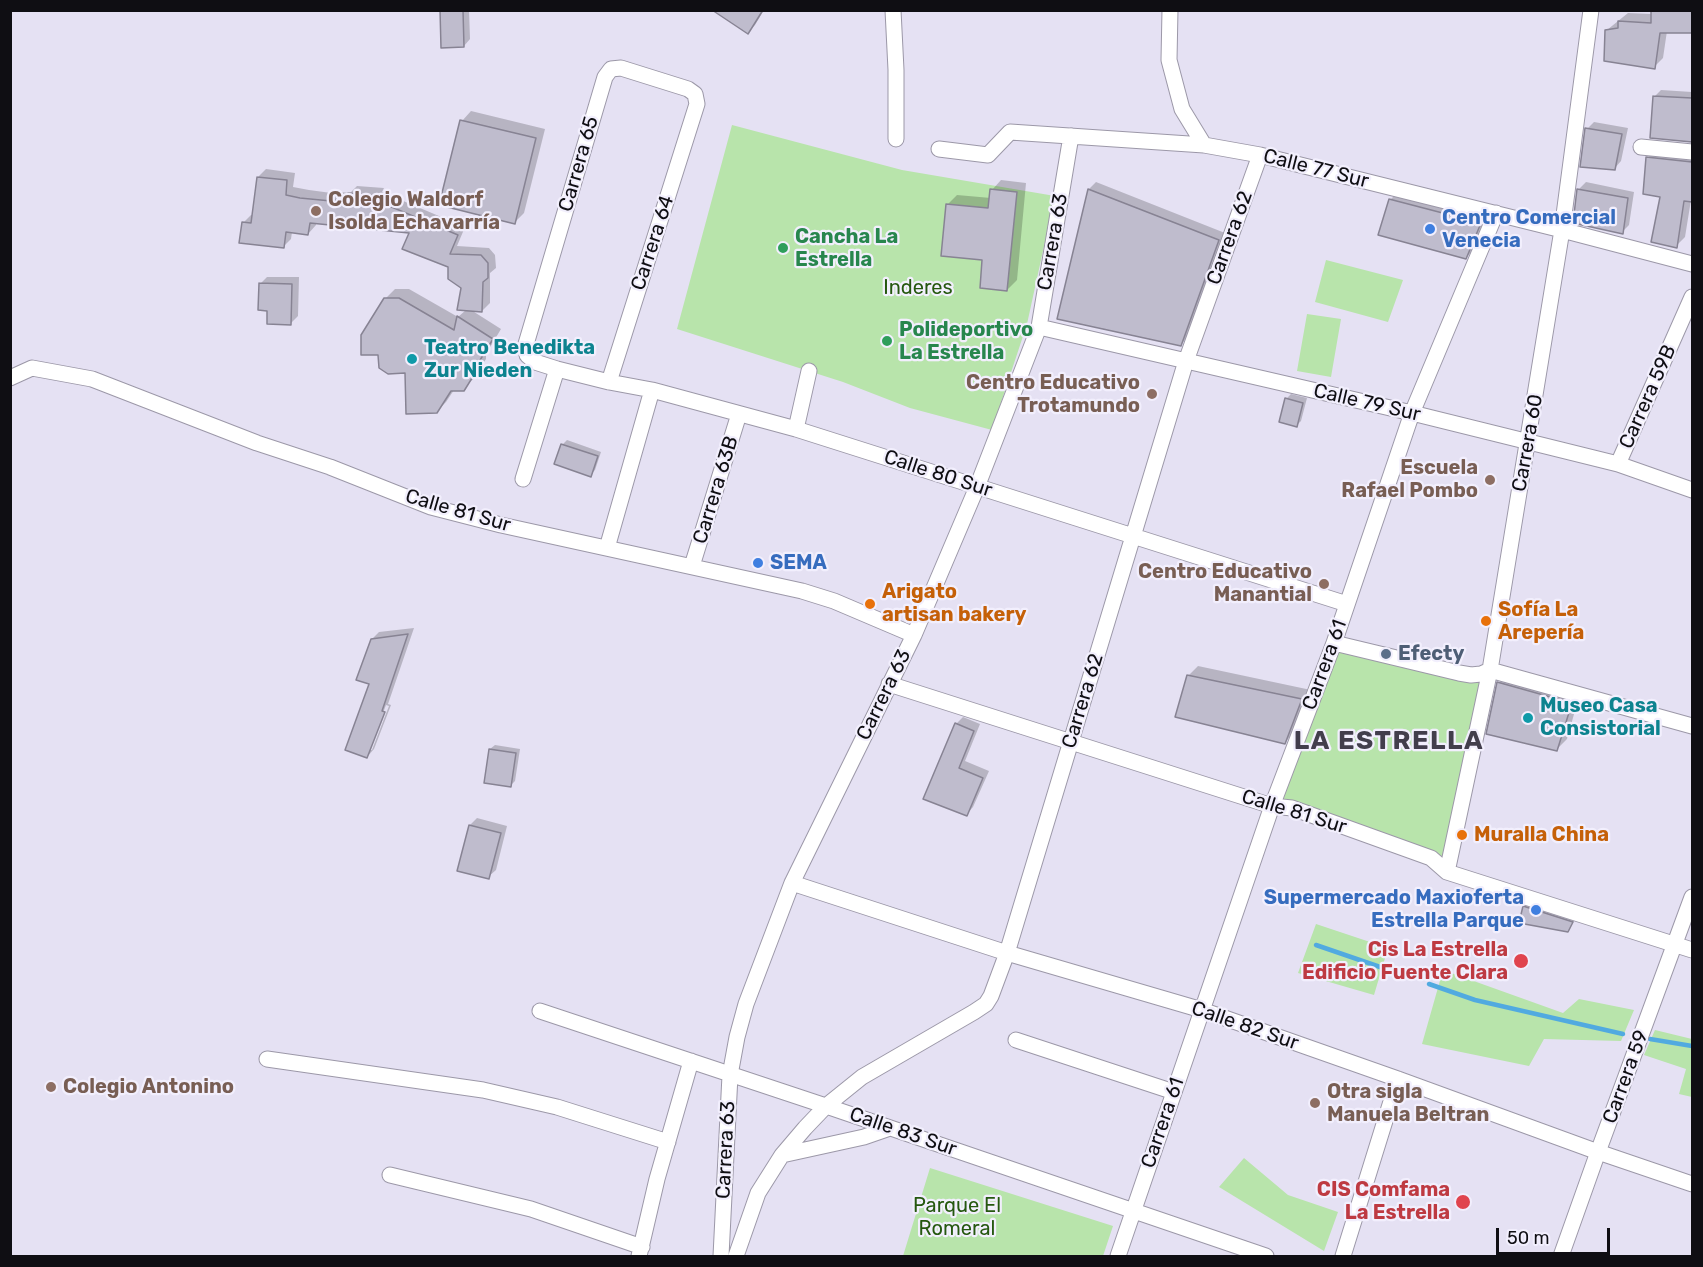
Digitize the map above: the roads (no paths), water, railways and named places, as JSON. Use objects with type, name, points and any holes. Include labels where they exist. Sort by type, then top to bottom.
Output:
[{"type":"street","points":[[893,10],[896,139]]},
{"type":"street","points":[[1170,10],[1169,60],[1182,109],[1204,145]]},
{"type":"street","name":"Carrera 60","points":[[1447,872],[1490,670],[1562,230],[1591,10]]},
{"type":"street","name":"Carrera 65","points":[[527,355],[526,344],[605,77],[611,69],[621,68],[688,88],[695,94],[697,104]]},
{"type":"street","name":"Carrera 64","points":[[609,382],[697,104]]},
{"type":"street","name":"Calle 77 Sur","points":[[939,149],[988,155],[1010,132],[1204,145],[1260,155],[1692,264]]},
{"type":"street","name":"Carrera 63","points":[[721,1257],[730,1075],[746,1004],[792,884],[914,635],[977,487],[1039,327],[1071,136]]},
{"type":"street","points":[[1641,147],[1692,152]]},
{"type":"street","name":"Carrera 62","points":[[736,1257],[758,1194],[782,1155],[826,1106],[862,1077],[974,1012],[986,1004],[991,996],[1007,953],[1186,361],[1260,155]]},
{"type":"street","name":"Carrera 61","points":[[1118,1257],[1272,806],[1334,643],[1412,413],[1496,213]]},
{"type":"street","name":"Carrera 59B","points":[[1618,464],[1692,297]]},
{"type":"street","name":"Calle 79 Sur","points":[[1039,327],[1412,413],[1618,464],[1692,490]]},
{"type":"street","name":"Calle 80 Sur","points":[[527,355],[535,362],[557,369],[652,390],[796,429],[1347,604]]},
{"type":"street","name":"Calle 81 Sur","points":[[10,378],[32,368],[92,379],[431,507],[501,525],[779,585],[834,601],[914,635]]},
{"type":"street","points":[[523,479],[557,369]]},
{"type":"street","points":[[796,429],[809,371]]},
{"type":"street","points":[[607,548],[652,390]]},
{"type":"street","name":"Carrera 63B","points":[[692,566],[739,414]]},
{"type":"street","points":[[1334,643],[1465,674],[1481,674],[1490,670],[1692,726]]},
{"type":"street","name":"Calle 81 Sur","points":[[890,684],[1272,806],[1292,808],[1431,858],[1447,872],[1692,950]]},
{"type":"street","name":"Calle 82 Sur","points":[[792,884],[1007,953],[1202,1010],[1692,1184]]},
{"type":"street","name":"Carrera 59","points":[[1561,1257],[1692,897]]},
{"type":"street","name":"Calle 83 Sur","points":[[540,1011],[826,1106],[1266,1257]]},
{"type":"street","points":[[1016,1040],[1174,1092]]},
{"type":"street","points":[[267,1059],[483,1090],[557,1107],[668,1142]]},
{"type":"street","points":[[390,1176],[531,1209],[640,1252],[657,1179],[691,1061]]},
{"type":"street","points":[[1343,1257],[1398,1079]]},
{"type":"street","points":[[782,1155],[864,1137],[890,1128]]},
{"type":"waterway","points":[[1316,945],[1383,968]]},
{"type":"waterway","points":[[1429,984],[1475,1000],[1623,1034]]},
{"type":"waterway","points":[[1650,1039],[1692,1046]]},
{"type":"place","name":"Colegio Waldorf Isolda Echavarría","points":[[316,211]]},
{"type":"place","name":"Centro Comercial Venecia","points":[[1430,229]]},
{"type":"place","name":"Cancha La Estrella","points":[[783,248]]},
{"type":"place","name":"Polideportivo La Estrella","points":[[887,341]]},
{"type":"place","name":"Teatro Benedikta Zur Nieden","points":[[412,359]]},
{"type":"place","name":"Centro Educativo Trotamundo","points":[[1152,394]]},
{"type":"place","name":"Escuela Rafael Pombo","points":[[1490,480]]},
{"type":"place","name":"SEMA","points":[[758,563]]},
{"type":"place","name":"Centro Educativo Manantial","points":[[1324,584]]},
{"type":"place","name":"Arigato artisan bakery","points":[[870,604]]},
{"type":"place","name":"Sofía La Arepería","points":[[1486,621]]},
{"type":"place","name":"Efecty","points":[[1386,654]]},
{"type":"place","name":"Museo Casa Consistorial","points":[[1528,718]]},
{"type":"place","name":"Muralla China","points":[[1462,835]]},
{"type":"place","name":"Supermercado Maxioferta Estrella Parque","points":[[1536,910]]},
{"type":"place","name":"Cis La Estrella Edificio Fuente Clara","points":[[1521,961]]},
{"type":"place","name":"Colegio Antonino","points":[[51,1087]]},
{"type":"place","name":"Otra sigla Manuela Beltran","points":[[1315,1103]]},
{"type":"place","name":"CIS Comfama La Estrella","points":[[1463,1202]]},
{"type":"district","name":"LA ESTRELLA","points":[[1389,741]]},
{"type":"park label","name":"Inderes","points":[[918,288]]},
{"type":"park label","name":"Parque El Romeral","points":[[957,1218]]}]
